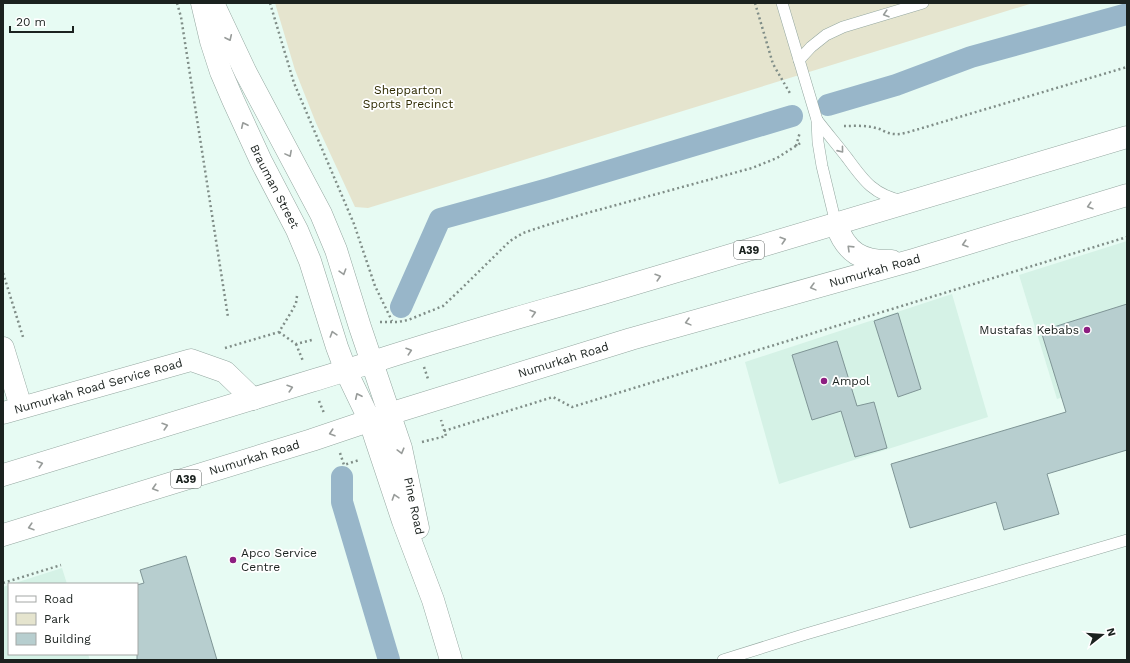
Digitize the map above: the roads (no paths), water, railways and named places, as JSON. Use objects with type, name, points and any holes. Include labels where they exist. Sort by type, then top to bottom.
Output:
[{"type":"main road","name":"Brauman Street","points":[[202,3],[218,64],[232,100],[261,161],[297,230],[310,260],[346,371],[379,417]]},
{"type":"main road","points":[[213,3],[246,74],[320,214],[336,250],[372,362],[379,417]]},
{"type":"main road","name":"A39","points":[[3,475],[346,371],[482,328],[615,290],[1127,137]]},
{"type":"main road","name":"Numurkah Road","points":[[3,535],[631,339],[913,260],[1127,195]]},
{"type":"main road","points":[[836,224],[846,246],[858,255],[873,260],[882,261],[913,260]]},
{"type":"main road","points":[[310,260],[336,250]]},
{"type":"main road","points":[[3,348],[12,410]]},
{"type":"main road","name":"Numurkah Road Service Road","points":[[12,410],[191,360],[226,372],[252,399]]},
{"type":"main road","name":"Pine Road","points":[[379,417],[403,521],[433,600],[451,660]]},
{"type":"lane","points":[[782,3],[800,60],[808,92],[822,132],[871,187],[895,199],[911,202]]},
{"type":"lane","points":[[800,60],[811,47],[826,35],[843,27],[923,3]]},
{"type":"lane","points":[[822,132],[824,176],[836,224]]},
{"type":"lane","points":[[723,660],[806,634],[1127,540]]},
{"type":"waterway","points":[[828,105],[896,85],[971,57],[1127,14]]},
{"type":"waterway","points":[[401,307],[440,219],[548,189],[792,116]]},
{"type":"waterway","points":[[342,477],[342,502],[389,660]]},
{"type":"place","name":"Mustafas Kebabs","points":[[1087,330]]},
{"type":"place","name":"Ampol","points":[[824,381]]},
{"type":"place","name":"Apco Service Centre","points":[[233,560]]},
{"type":"park label","name":"Shepparton Sports Precinct","points":[[408,97]]}]
